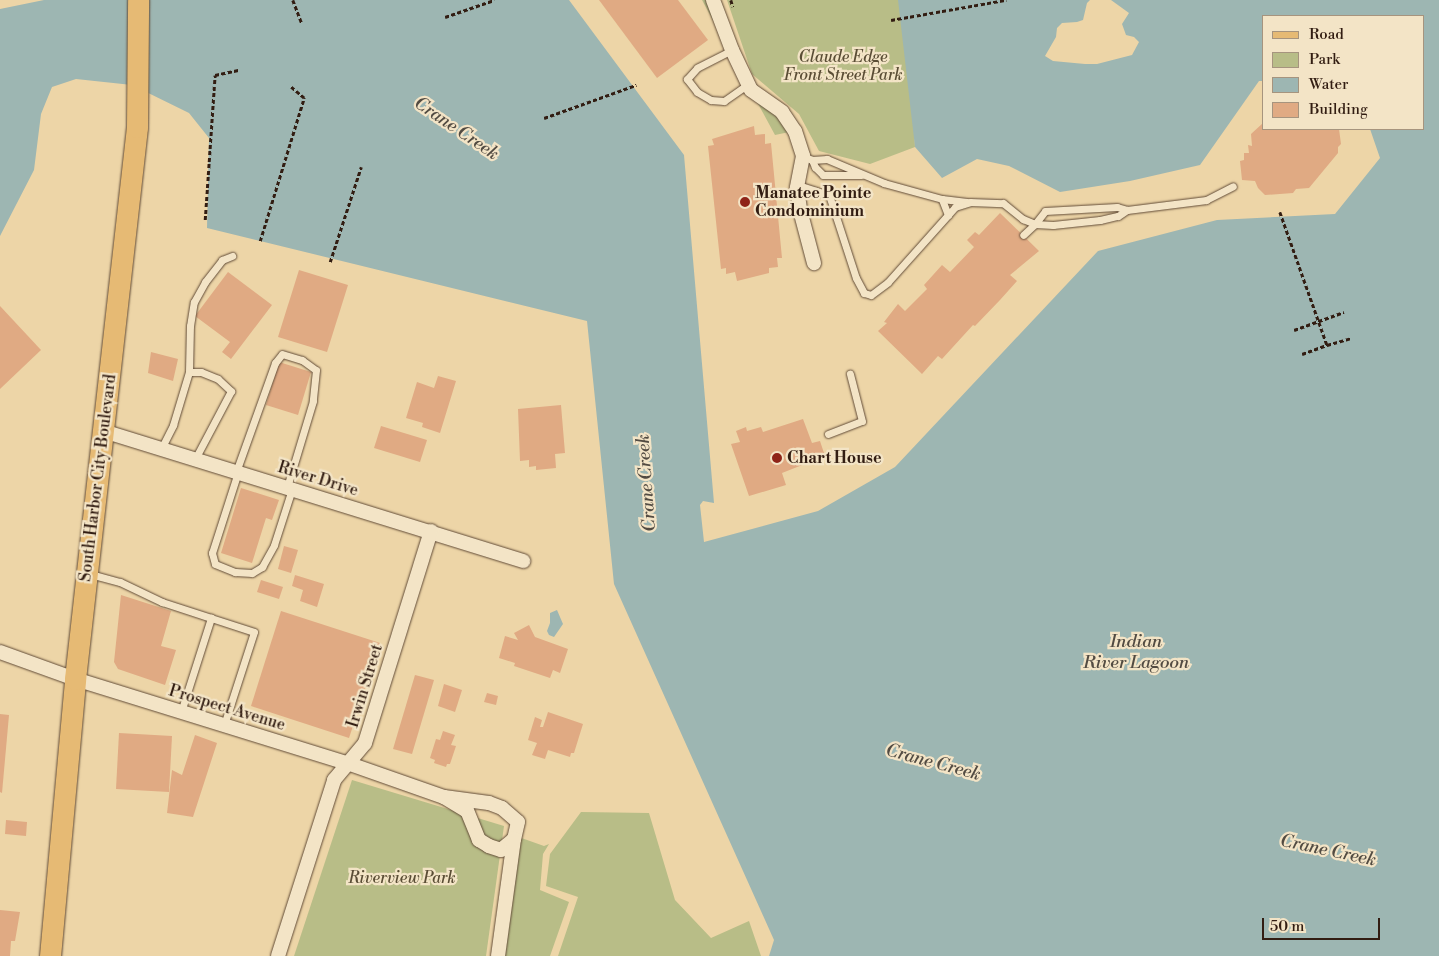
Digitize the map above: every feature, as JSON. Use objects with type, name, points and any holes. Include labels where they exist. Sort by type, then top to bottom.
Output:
[{"type":"main road","name":"South Harbor City Boulevard","points":[[50,956],[75,679],[137,127],[138,0]]},
{"type":"street","points":[[713,0],[732,50],[751,90],[782,112],[808,158],[798,185],[800,210],[814,263]]},
{"type":"street","name":"River Drive","points":[[103,431],[523,561]]},
{"type":"street","name":"Irwin Street","points":[[278,956],[334,780],[365,743],[431,532]]},
{"type":"street","name":"Prospect Avenue","points":[[0,652],[75,679],[347,763],[444,796],[489,803],[502,808],[518,822],[514,839],[501,850],[489,846],[480,840],[467,811],[444,796]]},
{"type":"street","points":[[498,956],[514,839]]},
{"type":"lane","points":[[732,50],[697,68],[687,79],[697,92],[711,100],[724,101],[748,84]]},
{"type":"lane","points":[[808,158],[823,175],[862,174]]},
{"type":"lane","points":[[808,158],[827,160],[862,174],[942,199],[1003,203],[1023,219],[1034,224],[1054,225],[1100,220],[1118,216],[1127,210]]},
{"type":"lane","points":[[798,185],[829,195],[856,278],[864,293],[871,295],[888,282],[955,207],[970,202]]},
{"type":"lane","points":[[1023,235],[1045,211],[1117,207],[1127,210],[1206,200],[1233,186]]},
{"type":"lane","points":[[942,199],[948,215]]},
{"type":"lane","points":[[161,448],[173,426],[189,372],[190,326],[194,302],[205,282],[222,260],[232,256]]},
{"type":"lane","points":[[282,354],[302,360],[316,370],[314,401],[289,488],[274,546],[262,567],[252,572],[235,572],[215,564],[212,553],[237,472],[275,363],[282,354]]},
{"type":"lane","points":[[189,372],[201,372],[218,379],[231,391],[195,459]]},
{"type":"lane","points":[[828,434],[862,420],[850,374]]},
{"type":"lane","points":[[87,573],[120,582],[162,602],[254,632],[224,725]]},
{"type":"lane","points":[[181,712],[211,618]]},
{"type":"path","points":[[293,0],[302,23]]},
{"type":"path","points":[[445,17],[494,0]]},
{"type":"path","points":[[892,20],[1006,0]]},
{"type":"path","points":[[205,220],[215,75],[239,70]]},
{"type":"path","points":[[544,118],[636,85]]},
{"type":"path","points":[[260,241],[304,98],[290,87]]},
{"type":"path","points":[[330,262],[361,167]]},
{"type":"path","points":[[1280,212],[1327,346]]},
{"type":"path","points":[[1294,330],[1344,312]]},
{"type":"path","points":[[1302,354],[1351,338]]},
{"type":"green space","points":[[702,0],[719,0],[745,78],[799,130],[775,135]]},
{"type":"green space","name":"Claude Edge Front Street Park","points":[[727,0],[906,0],[915,147],[870,164],[819,151],[799,114],[752,74]]},
{"type":"green space","name":"Riverview Park","points":[[352,780],[504,826],[486,956],[294,956]]},
{"type":"green space","points":[[581,812],[649,813],[675,900],[711,938],[749,921],[761,956],[558,956],[578,897],[546,886],[550,854]]},
{"type":"green space","points":[[513,835],[544,846],[549,844],[543,854],[540,890],[569,902],[550,956],[498,956]]},
{"type":"water","name":"Indian River Lagoon","points":[[44,0],[569,0],[684,155],[714,503],[703,501],[700,505],[704,542],[818,511],[895,467],[1098,251],[1217,220],[1335,214],[1380,158],[1370,130],[1424,130],[1424,15],[1262,15],[1262,81],[1259,81],[1200,165],[1130,181],[1060,192],[1009,166],[977,159],[942,178],[915,147],[898,0],[1090,0],[1087,3],[1083,20],[1062,23],[1057,28],[1056,37],[1045,56],[1053,61],[1097,64],[1132,55],[1139,42],[1134,37],[1126,35],[1122,24],[1129,13],[1111,0],[1439,0],[1439,956],[769,956],[774,940],[614,584],[587,321],[207,228],[209,138],[189,113],[132,85],[76,79],[52,87],[41,114],[34,170],[0,236],[0,9]]},
{"type":"water","points":[[557,610],[563,624],[554,637],[549,635],[547,631],[550,623],[550,613]]},
{"type":"building","points":[[599,0],[678,0],[708,40],[657,78]]},
{"type":"building","points":[[1262,124],[1262,130],[1339,130],[1341,144],[1338,147],[1338,153],[1309,188],[1296,189],[1293,193],[1265,195],[1258,188],[1255,181],[1242,180],[1240,161],[1244,160],[1244,153],[1249,153],[1248,145],[1252,146],[1251,134]]},
{"type":"building","name":"Manatee Pointe Condominium","points":[[754,126],[755,135],[765,134],[765,144],[771,143],[782,258],[777,258],[778,267],[769,268],[769,273],[737,281],[735,272],[726,274],[726,268],[721,269],[708,146],[714,145],[712,139]]},
{"type":"building","points":[[1000,213],[1039,251],[1010,275],[1017,281],[1000,300],[975,326],[973,325],[942,359],[938,356],[922,374],[878,331],[887,323],[884,322],[898,304],[905,311],[927,289],[924,285],[942,265],[950,272],[974,247],[967,240],[975,232],[979,235]]},
{"type":"building","points":[[299,270],[348,285],[327,352],[278,337]]},
{"type":"building","points":[[228,272],[272,305],[231,359],[222,352],[230,342],[195,316]]},
{"type":"building","points":[[0,306],[41,350],[0,389]]},
{"type":"building","points":[[151,352],[178,359],[173,381],[148,373]]},
{"type":"building","points":[[279,362],[311,372],[298,415],[266,405]]},
{"type":"building","points":[[438,376],[456,381],[440,433],[422,427],[423,423],[406,418],[417,382],[434,388]]},
{"type":"building","points":[[561,405],[565,453],[555,454],[556,468],[536,470],[536,466],[529,467],[529,460],[520,461],[518,409]]},
{"type":"building","name":"Chart House","points":[[803,419],[812,443],[820,441],[825,456],[782,473],[786,485],[749,496],[731,444],[740,442],[736,431],[746,427],[747,431],[761,427],[763,432]]},
{"type":"building","points":[[381,426],[427,440],[420,462],[374,448]]},
{"type":"building","points":[[241,488],[279,500],[272,520],[266,518],[252,563],[221,553]]},
{"type":"building","points":[[284,546],[298,550],[291,573],[278,569]]},
{"type":"building","points":[[295,575],[324,584],[317,607],[300,601],[303,590],[292,586]]},
{"type":"building","points":[[261,580],[283,587],[279,599],[257,592]]},
{"type":"building","points":[[121,595],[171,611],[161,646],[176,650],[165,685],[118,669],[114,662]]},
{"type":"building","points":[[281,611],[380,643],[349,738],[251,706]]},
{"type":"building","points":[[529,625],[535,637],[568,649],[560,673],[553,670],[550,678],[514,666],[515,663],[499,658],[505,636],[518,640],[514,633]]},
{"type":"building","points":[[415,675],[434,680],[412,754],[393,749]]},
{"type":"building","points":[[444,684],[462,690],[455,712],[438,706]]},
{"type":"building","points":[[487,693],[498,696],[496,705],[484,702]]},
{"type":"building","points":[[548,712],[583,724],[574,753],[571,753],[570,757],[548,750],[545,759],[532,755],[537,743],[528,740],[535,717],[542,720],[540,727],[543,727]]},
{"type":"building","points":[[0,714],[9,715],[2,793],[0,792]]},
{"type":"building","points":[[443,731],[455,735],[451,745],[456,746],[450,764],[447,764],[446,767],[434,763],[435,760],[430,758],[436,739],[440,740]]},
{"type":"building","points":[[119,733],[172,736],[169,792],[116,789]]},
{"type":"building","points":[[195,735],[217,743],[193,817],[167,813],[172,770],[182,775]]},
{"type":"building","points":[[6,820],[27,822],[26,836],[5,834]]},
{"type":"building","points":[[0,910],[20,912],[15,941],[11,941],[10,956],[0,956]]},
{"type":"place","name":"Manatee Pointe Condominium","points":[[745,202]]},
{"type":"place","name":"Chart House","points":[[777,458]]},
{"type":"water label","name":"Crane Creek","points":[[456,129]]},
{"type":"water label","name":"Crane Creek","points":[[647,483]]},
{"type":"water label","name":"Crane Creek","points":[[933,763]]},
{"type":"water label","name":"Crane Creek","points":[[1328,851]]}]
